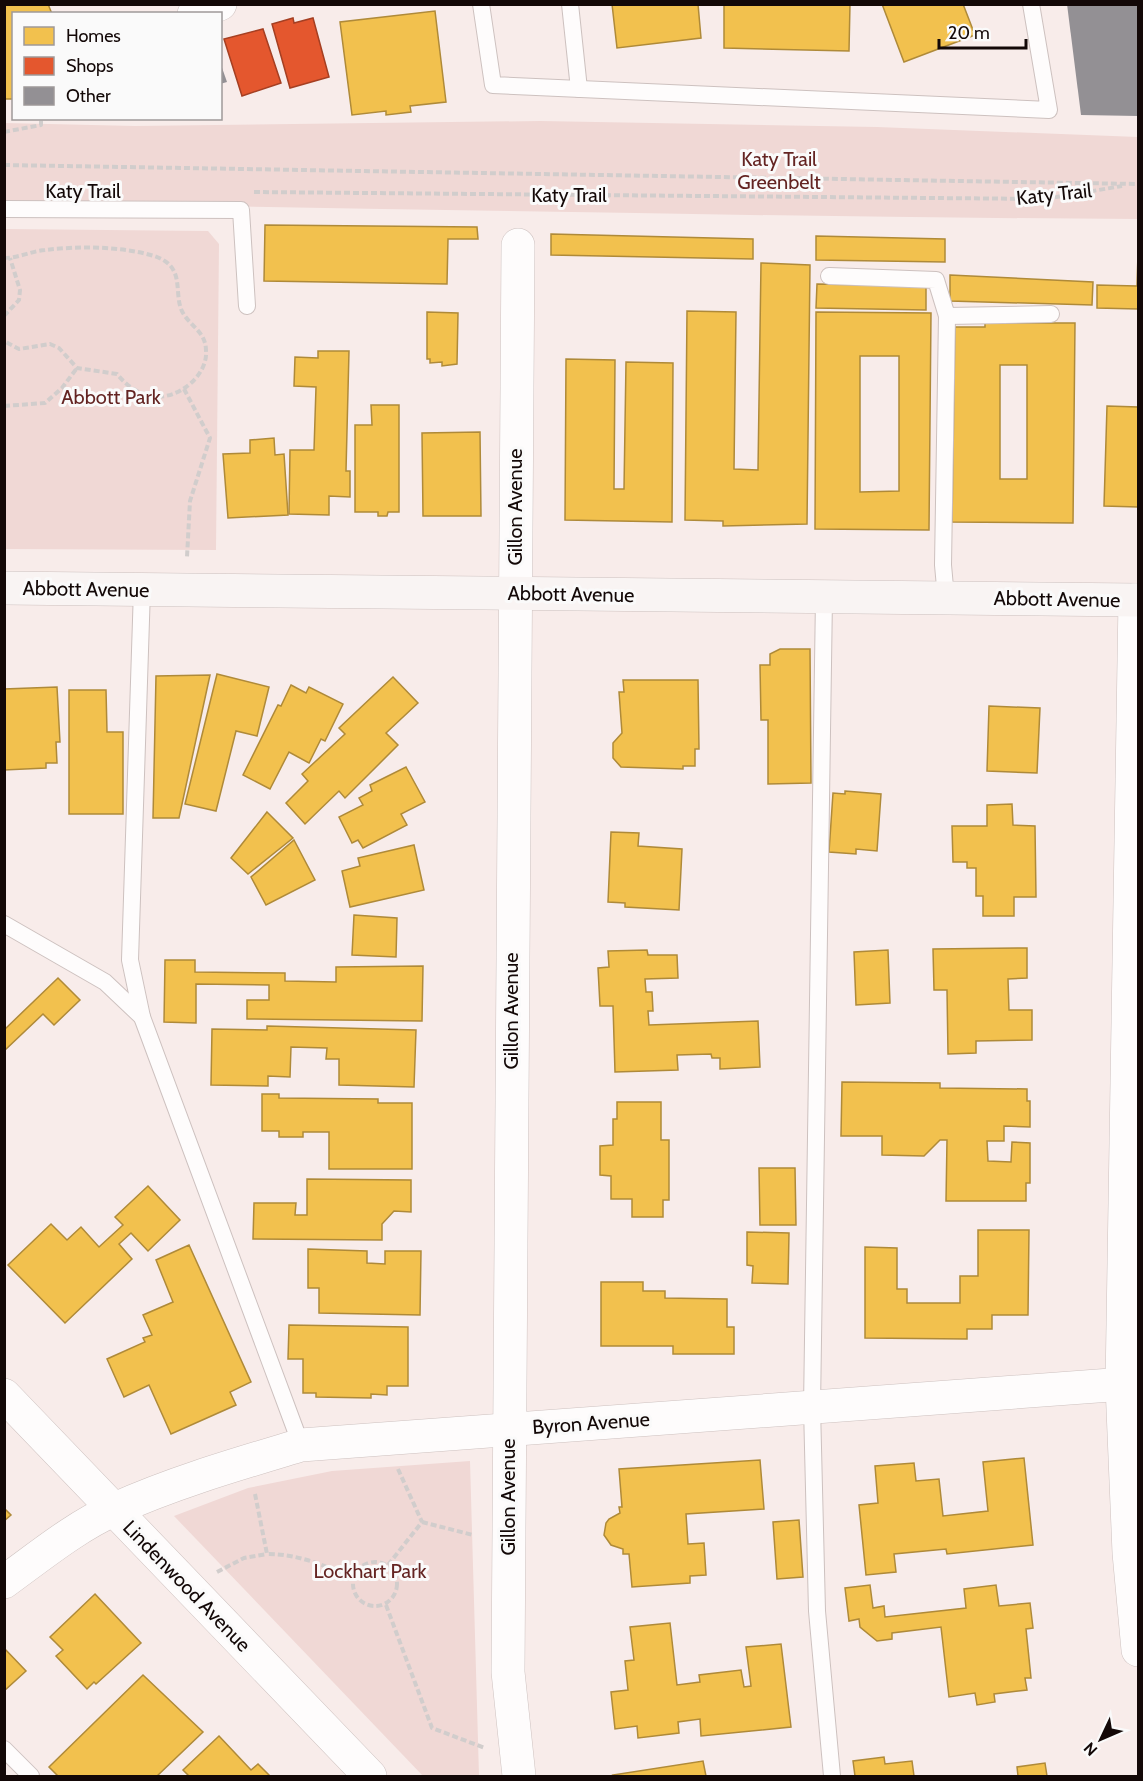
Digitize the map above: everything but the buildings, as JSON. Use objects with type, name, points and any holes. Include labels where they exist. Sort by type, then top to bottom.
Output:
[{"type":"street","points":[[199,12],[220,4]]},
{"type":"street","name":"Gillon Avenue","points":[[518,245],[508,1672],[519,1776]]},
{"type":"street","name":"Abbott Avenue","points":[[4,588],[1137,600]]},
{"type":"street","points":[[1137,600],[1129,1553],[1138,1650]]},
{"type":"street","name":"Byron Avenue","points":[[4,1582],[58,1542],[114,1510],[209,1473],[301,1445],[1130,1384]]},
{"type":"street","name":"Lindenwood Avenue","points":[[4,1395],[370,1776]]},
{"type":"lane","points":[[481,4],[493,85],[1049,110],[1031,4]]},
{"type":"lane","points":[[570,4],[579,89]]},
{"type":"lane","points":[[4,208],[241,210],[247,306]]},
{"type":"lane","points":[[829,276],[936,280],[947,316],[943,565],[946,598]]},
{"type":"lane","points":[[947,316],[1051,314]]},
{"type":"lane","points":[[142,589],[130,960],[142,1017],[301,1445]]},
{"type":"lane","points":[[824,597],[812,1407],[817,1611],[832,1776]]},
{"type":"lane","points":[[4,924],[105,982],[142,1017]]},
{"type":"lane","points":[[4,1749],[31,1776]]},
{"type":"path","points":[[4,132],[41,126],[41,120]]},
{"type":"path","points":[[4,165],[1138,184]]},
{"type":"path","name":"Katy Trail","points":[[244,192],[1045,199],[1131,184]]},
{"type":"path","points":[[4,316],[19,300],[20,290],[7,258],[44,250],[91,248],[146,254],[163,262],[179,279],[180,307],[199,328],[205,339],[205,362],[194,380],[184,389],[170,396],[155,398],[140,394],[127,386],[117,374],[77,368],[59,348],[50,344],[19,349],[4,341]]},
{"type":"path","points":[[4,406],[45,403],[62,388],[77,368]]},
{"type":"path","points":[[184,389],[210,438],[190,501],[187,557]]},
{"type":"path","points":[[398,1469],[422,1522]]},
{"type":"path","points":[[255,1494],[267,1554]]},
{"type":"path","points":[[422,1522],[473,1535]]},
{"type":"path","points":[[388,1565],[422,1522]]},
{"type":"path","points":[[217,1572],[244,1558],[267,1554],[292,1556],[329,1567],[353,1580]]},
{"type":"path","points":[[380,1562],[388,1565],[395,1574],[398,1586],[395,1597],[386,1605],[374,1607],[363,1604],[353,1589],[353,1580],[363,1565],[380,1562]]},
{"type":"path","points":[[386,1605],[432,1728],[488,1749]]},
{"type":"green space","name":"Katy Trail Greenbelt","points":[[540,121],[877,127],[1138,137],[1138,219],[5,203],[5,123],[135,126]]},
{"type":"green space","name":"Abbott Park","points":[[5,229],[208,231],[219,244],[216,550],[5,549]]},
{"type":"green space","name":"Lockhart Park","points":[[470,1461],[479,1776],[423,1776],[174,1516],[248,1488],[332,1471]]}]
